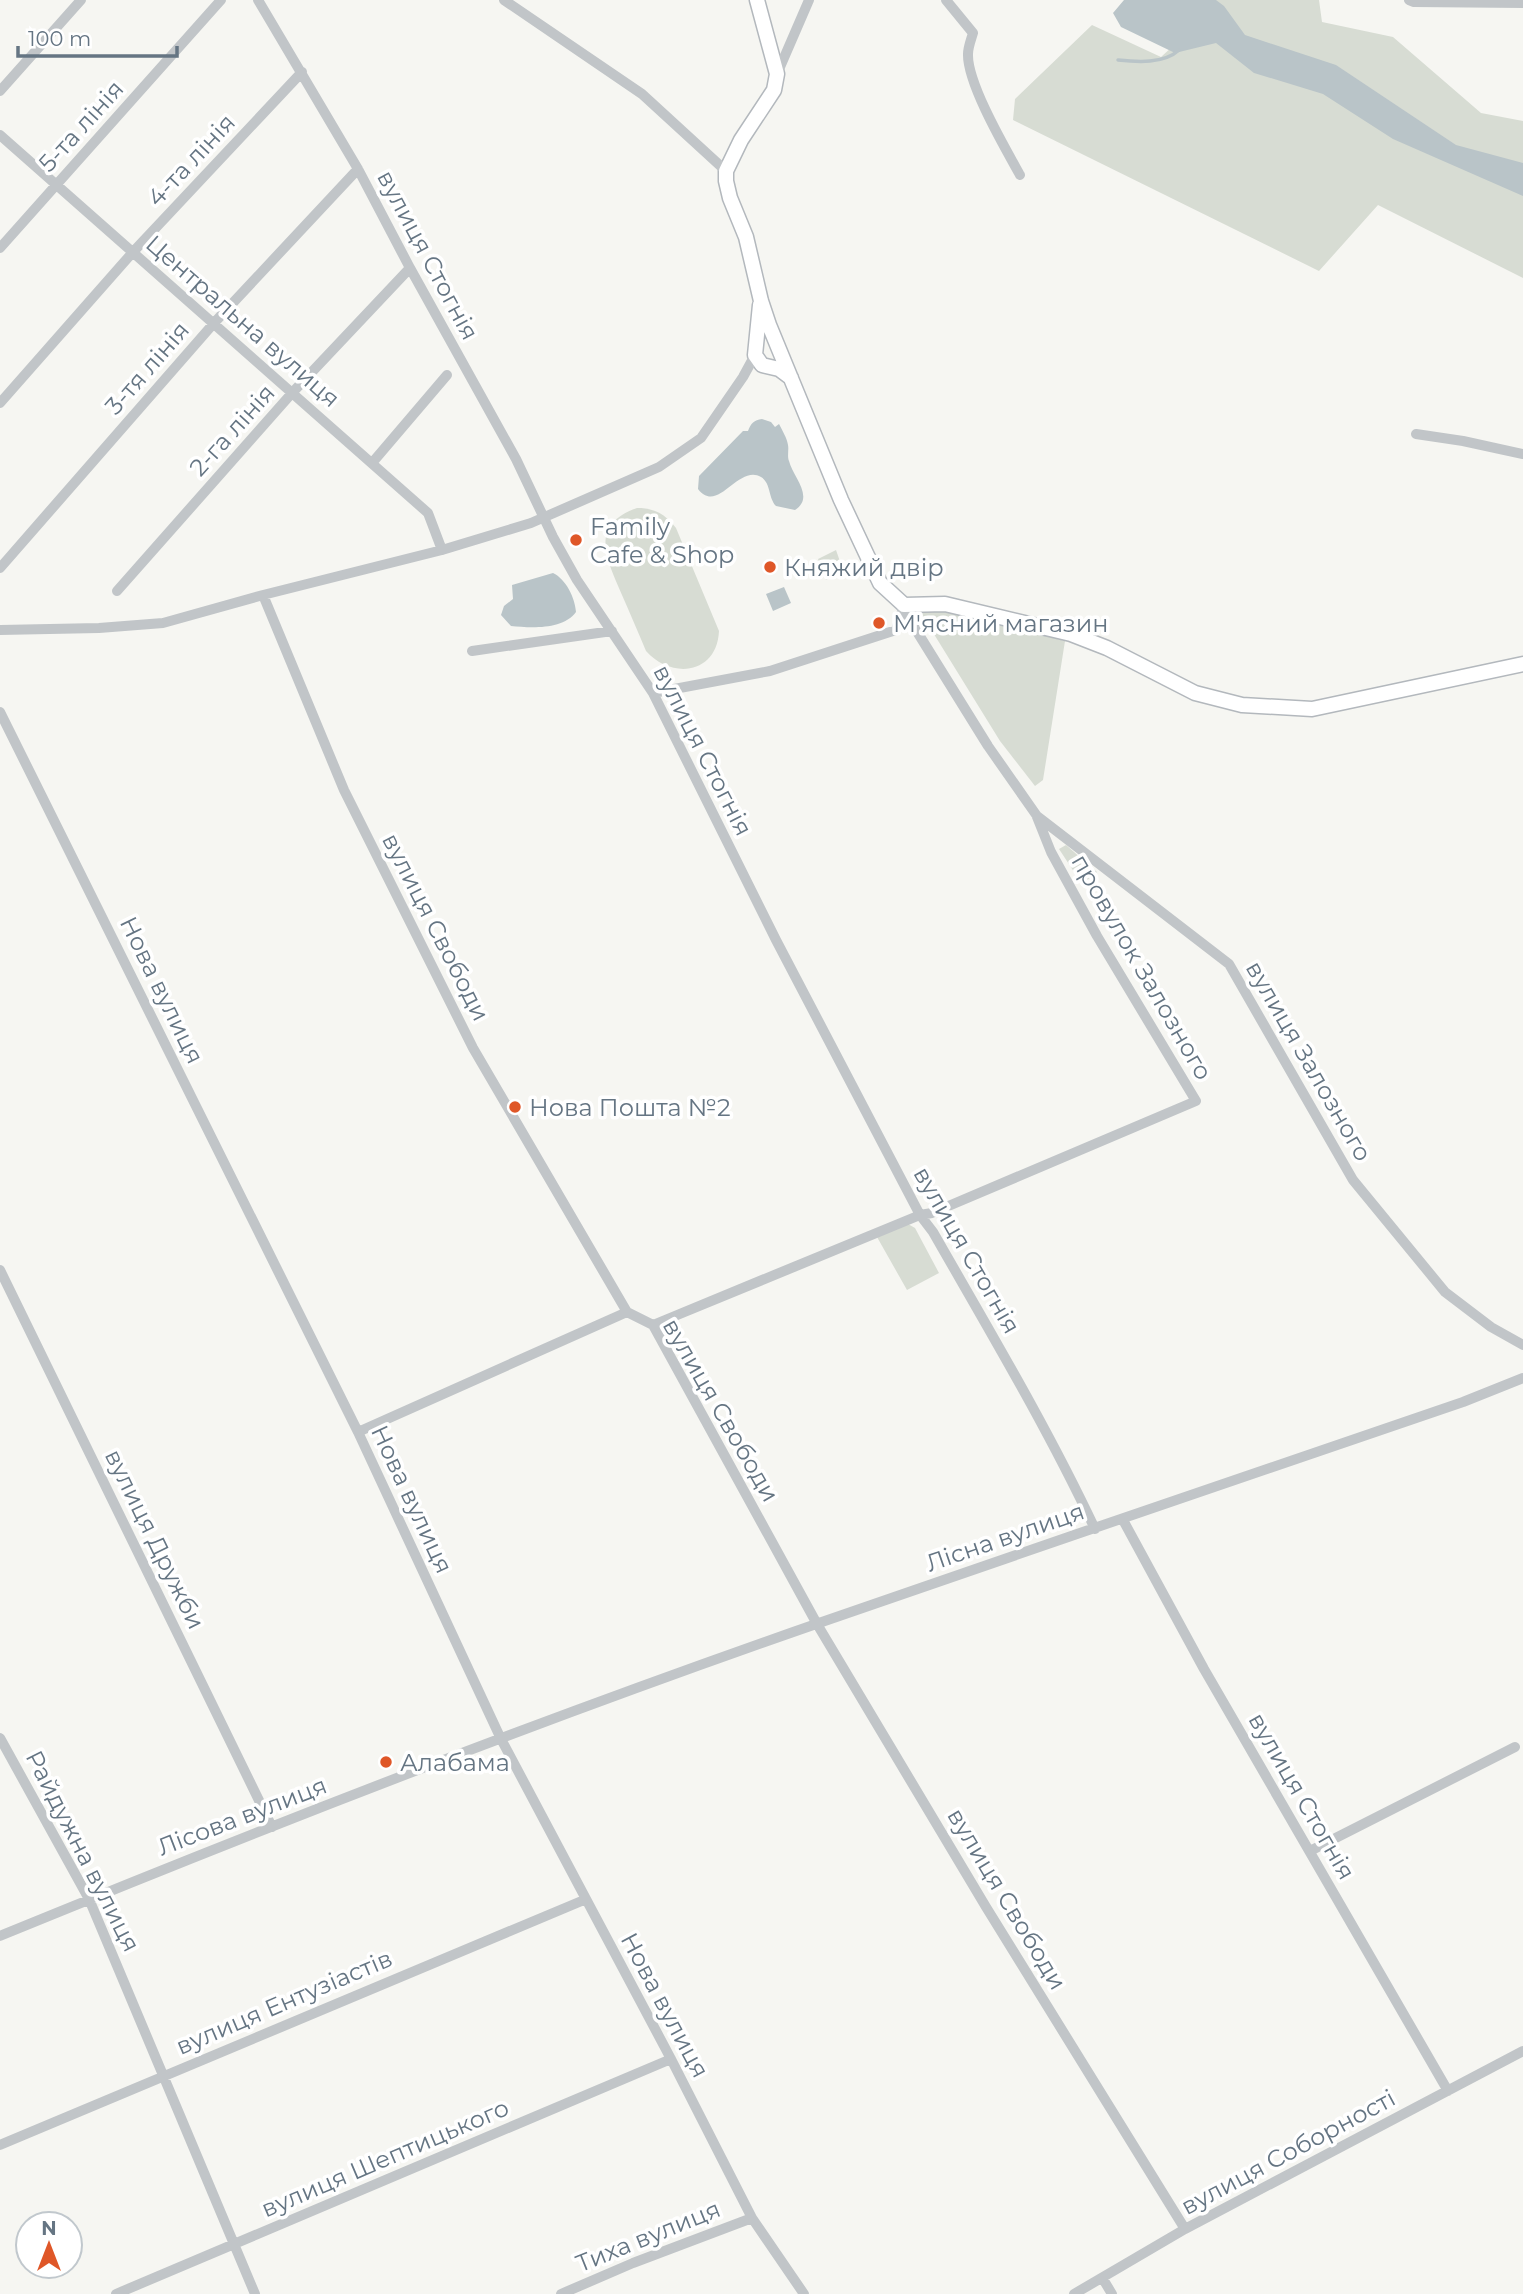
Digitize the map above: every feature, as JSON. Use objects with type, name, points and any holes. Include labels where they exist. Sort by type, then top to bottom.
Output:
[{"type":"street","points":[[0,91],[81,0]]},
{"type":"street","name":"5-та лінія","points":[[0,248],[220,0]]},
{"type":"street","name":"вулиця Стогнія","points":[[258,0],[358,169],[516,459],[577,580],[653,693],[776,940],[920,1215],[933,1232],[1032,1404],[1095,1529]]},
{"type":"street","points":[[504,0],[642,94],[726,170]]},
{"type":"street","points":[[757,0],[777,74]]},
{"type":"street","points":[[809,0],[777,74],[774,90],[741,140],[726,170],[726,181],[746,236],[761,300],[791,379],[841,500],[880,583],[904,605],[945,604],[1070,634],[1107,648],[1195,693],[1241,705],[1312,709],[1523,664]]},
{"type":"street","points":[[946,0],[973,33],[967,52],[969,68],[993,127],[1020,175]]},
{"type":"street","points":[[1409,0],[1523,3]]},
{"type":"street","name":"4-та лінія","points":[[0,403],[133,253],[302,72]]},
{"type":"street","name":"Центральна вулиця","points":[[0,135],[428,513],[442,550]]},
{"type":"street","name":"3-тя лінія","points":[[0,568],[214,323],[358,169]]},
{"type":"street","name":"2-га лінія","points":[[117,591],[292,393],[410,268]]},
{"type":"street","points":[[761,300],[757,361],[791,379]]},
{"type":"street","points":[[0,630],[99,628],[163,623],[263,594],[442,550],[545,518],[659,467],[701,438],[743,377],[756,350],[766,340],[776,342],[780,349],[779,361],[749,372],[743,377]]},
{"type":"street","points":[[372,463],[447,375]]},
{"type":"street","points":[[1416,434],[1523,454]]},
{"type":"street","name":"вулиця Свободи","points":[[263,594],[344,790],[467,1036],[626,1312],[653,1325],[817,1624],[986,1907],[1185,2229]]},
{"type":"street","points":[[653,693],[770,671],[896,630],[904,605]]},
{"type":"street","name":"вулиця Залозного","points":[[904,605],[916,630],[981,734],[1037,816],[1229,964],[1353,1180],[1446,1292],[1491,1327],[1523,1345]]},
{"type":"street","points":[[472,651],[612,631]]},
{"type":"street","name":"Нова вулиця","points":[[0,712],[358,1432],[500,1739],[671,2059],[752,2218],[804,2294]]},
{"type":"street","name":"провулок Залозного","points":[[653,1325],[920,1215],[932,1213],[1196,1101],[1097,936],[1051,852],[1037,816]]},
{"type":"street","name":"вулиця Дружби","points":[[0,1270],[272,1827]]},
{"type":"street","points":[[358,1432],[626,1312]]},
{"type":"street","name":"Лісна вулиця","points":[[500,1739],[817,1624],[1463,1402],[1523,1378]]},
{"type":"street","name":"вулиця Стогнія","points":[[1123,1520],[1204,1669],[1448,2091]]},
{"type":"street","name":"Райдужна вулиця","points":[[0,1738],[89,1899],[255,2294]]},
{"type":"street","name":"Лісова вулиця","points":[[0,1936],[212,1848],[500,1739]]},
{"type":"street","points":[[1310,1851],[1515,1747]]},
{"type":"street","name":"вулиця Ентузіастів","points":[[0,2146],[584,1900]]},
{"type":"street","name":"вулиця Соборності","points":[[1074,2294],[1185,2229],[1523,2051]]},
{"type":"street","name":"вулиця Шептицького","points":[[116,2294],[671,2059]]},
{"type":"street","name":"Тиха вулиця","points":[[561,2294],[752,2218]]},
{"type":"street","points":[[1102,2279],[1112,2294]]},
{"type":"shaded area","points":[[1124,0],[1216,0],[1224,6],[1245,35],[1336,65],[1456,145],[1523,163],[1523,196],[1393,139],[1323,94],[1254,73],[1216,43],[1175,53],[1121,27],[1113,13]]},
{"type":"shaded area","points":[[1184,0],[1319,0],[1322,22],[1393,37],[1481,113],[1523,121],[1523,278],[1378,205],[1319,271],[1013,120],[1015,99],[1092,25],[1161,57],[1185,35]]},
{"type":"shaded area","points":[[762,419],[771,422],[775,427],[779,424],[787,440],[789,461],[803,493],[801,505],[795,510],[776,506],[764,480],[753,475],[744,477],[713,496],[698,489],[699,476],[743,431],[748,431],[753,422]]},
{"type":"shaded area","points":[[637,508],[659,513],[676,528],[719,631],[710,656],[702,664],[692,668],[668,666],[646,651],[611,569],[607,557],[607,534],[612,524],[622,515]]},
{"type":"shaded area","points":[[836,550],[844,573],[826,580],[818,559]]},
{"type":"shaded area","points":[[553,573],[569,590],[576,612],[555,625],[511,626],[501,615],[504,606],[513,599],[512,585]]},
{"type":"shaded area","points":[[784,587],[791,603],[773,611],[766,594]]},
{"type":"shaded area","points":[[927,606],[1065,641],[1043,780],[1035,786],[1000,741],[924,618],[921,611]]},
{"type":"shaded area","points":[[1066,845],[1097,872],[1082,884],[1059,849]]},
{"type":"shaded area","points":[[908,1224],[915,1228],[939,1273],[907,1290],[877,1237]]},
{"type":"waterway","points":[[1118,60],[1158,60],[1179,50]]},
{"type":"place","name":"Family Cafe & Shop","points":[[576,540]]},
{"type":"place","name":"Княжий двір","points":[[770,567]]},
{"type":"place","name":"М'ясний магазин","points":[[879,623]]},
{"type":"place","name":"Нова Пошта №2","points":[[515,1107]]},
{"type":"place","name":"Алабама","points":[[386,1762]]}]
